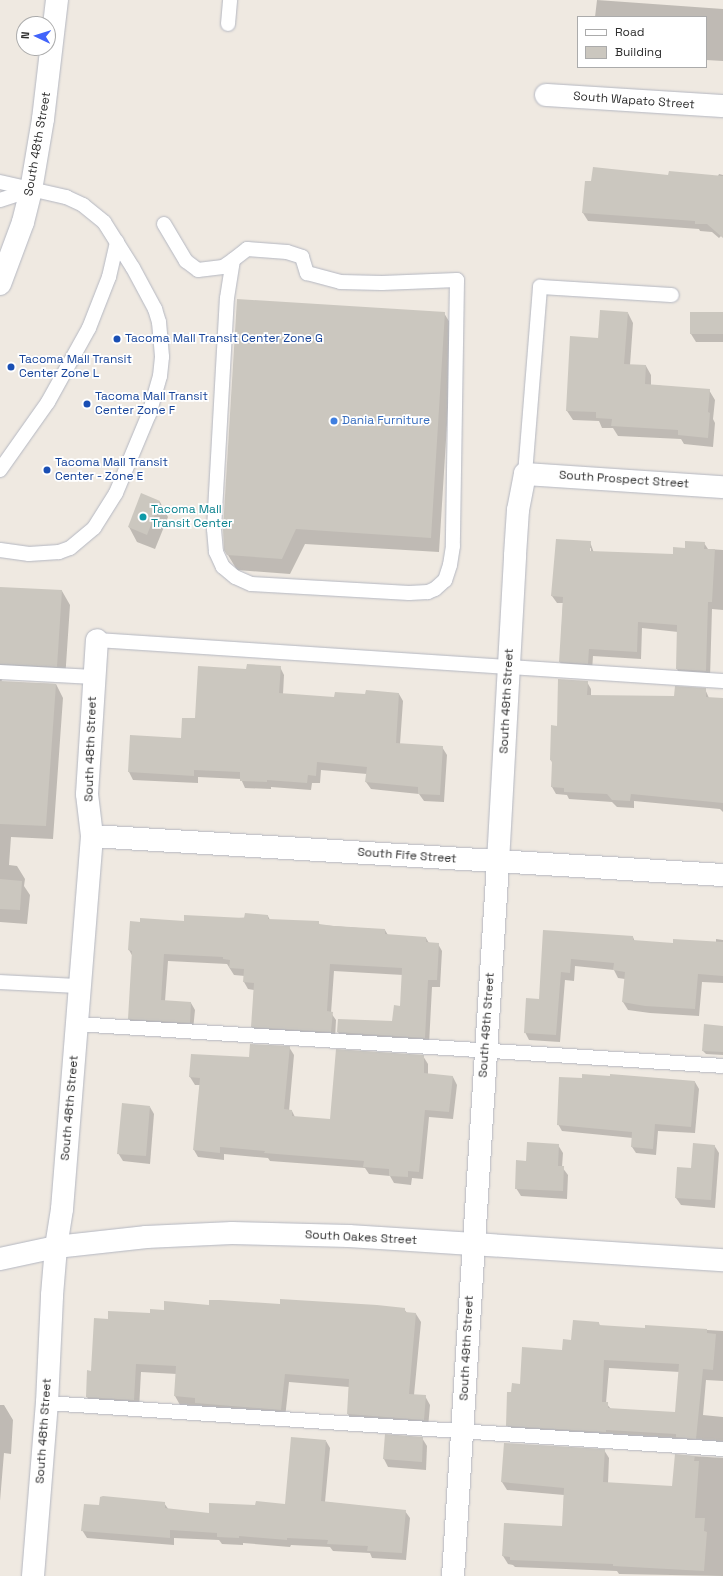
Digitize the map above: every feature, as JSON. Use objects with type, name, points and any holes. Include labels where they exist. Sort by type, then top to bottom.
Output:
[{"type":"street","name":"South 48th Street","points":[[0,284],[23,222],[31,190],[43,119],[57,0]]},
{"type":"street","name":"South Wapato Street","points":[[546,94],[723,106]]},
{"type":"street","name":"South Prospect Street","points":[[526,474],[723,487]]},
{"type":"street","name":"South 49th Street","points":[[453,1576],[463,1432],[485,1049],[498,862],[518,510],[526,474]]},
{"type":"street","name":"South 48th Street","points":[[33,1576],[47,1403],[56,1247],[62,1209],[92,836],[87,794],[97,640]]},
{"type":"street","name":"South Fife Street","points":[[92,836],[723,875]]},
{"type":"street","name":"South Oakes Street","points":[[0,1259],[56,1247],[146,1237],[232,1233],[349,1236],[723,1260]]},
{"type":"lane","points":[[228,24],[230,0]]},
{"type":"lane","points":[[0,182],[31,190],[60,195],[82,205],[104,222],[148,294],[159,322],[162,358],[159,382],[149,414],[116,492],[94,528],[84,539],[70,548],[44,554],[29,554],[0,550]]},
{"type":"lane","points":[[0,200],[31,190]]},
{"type":"lane","points":[[164,224],[186,261],[198,270],[217,269],[223,267],[247,248],[287,252],[302,257],[307,273],[340,282],[382,283],[457,280],[456,450],[453,546],[447,576],[435,589],[428,592],[409,593],[251,584],[235,577],[223,567],[216,552],[214,529],[227,298],[233,260]]},
{"type":"lane","points":[[0,470],[48,402],[89,328],[109,277],[117,242]]},
{"type":"lane","points":[[526,474],[540,287],[672,295]]},
{"type":"lane","points":[[97,640],[723,681]]},
{"type":"lane","points":[[0,672],[94,677]]},
{"type":"lane","points":[[0,982],[80,986]]},
{"type":"lane","points":[[76,1024],[485,1049],[723,1066]]},
{"type":"lane","points":[[47,1403],[723,1449]]},
{"type":"building","points":[[593,167],[668,175],[669,171],[723,176],[723,238],[707,224],[695,224],[695,221],[582,213],[585,181],[591,181]]},
{"type":"building","name":"Dania Furniture","points":[[237,299],[445,312],[431,538],[296,529],[282,559],[227,555],[224,550],[223,529]]},
{"type":"building","points":[[600,310],[628,312],[624,364],[646,365],[645,384],[710,389],[708,438],[678,435],[678,430],[611,426],[612,419],[596,418],[596,412],[566,411],[570,336],[598,338]]},
{"type":"building","points":[[690,312],[723,312],[723,334],[690,334]]},
{"type":"building","name":"Tacoma Mall Transit Center","points":[[141,493],[160,501],[147,535],[128,527]]},
{"type":"building","points":[[556,539],[591,541],[590,551],[673,554],[673,547],[685,548],[685,541],[705,542],[704,549],[715,549],[712,602],[708,602],[706,671],[676,669],[677,625],[638,622],[637,652],[589,649],[588,664],[559,662],[563,597],[551,596]]},
{"type":"building","points":[[0,587],[62,590],[57,667],[0,664]]},
{"type":"building","points":[[247,664],[281,666],[279,693],[334,697],[335,692],[365,694],[366,690],[399,693],[396,743],[443,746],[440,795],[418,794],[418,787],[365,782],[367,767],[317,762],[316,776],[308,775],[307,783],[267,780],[267,782],[240,781],[240,772],[194,770],[194,776],[128,772],[130,735],[181,738],[182,718],[195,718],[198,666],[246,669]]},
{"type":"building","points":[[558,679],[588,681],[587,695],[674,696],[675,686],[706,688],[706,697],[723,698],[723,803],[631,794],[630,801],[612,800],[607,794],[564,792],[564,788],[551,787],[551,725],[557,726]]},
{"type":"building","points":[[0,681],[56,684],[46,826],[0,824]]},
{"type":"building","points":[[0,879],[22,881],[20,910],[0,909]]},
{"type":"building","points":[[245,913],[268,915],[268,919],[319,921],[319,924],[334,926],[385,929],[385,934],[426,937],[426,942],[439,943],[437,980],[428,980],[425,1038],[337,1032],[338,1019],[392,1021],[394,1005],[400,1006],[402,968],[330,964],[327,1011],[333,1012],[331,1032],[251,1027],[254,983],[243,982],[244,969],[229,968],[230,960],[223,959],[223,957],[164,954],[161,1000],[191,1002],[190,1023],[128,1019],[132,951],[128,950],[130,921],[140,922],[140,918],[184,921],[184,915],[244,918]]},
{"type":"building","points":[[543,930],[633,936],[633,940],[673,943],[673,939],[723,942],[723,976],[698,974],[695,1009],[645,1006],[622,1002],[625,972],[613,970],[614,963],[571,959],[570,973],[561,972],[556,1035],[524,1033],[526,998],[539,999]]},
{"type":"building","points":[[704,1024],[723,1026],[723,1052],[702,1051]]},
{"type":"building","points":[[250,1044],[290,1046],[284,1109],[292,1110],[292,1116],[330,1119],[336,1049],[424,1055],[424,1073],[453,1076],[449,1112],[425,1110],[419,1172],[408,1171],[408,1177],[389,1176],[389,1169],[363,1167],[364,1161],[264,1153],[265,1151],[220,1147],[220,1153],[193,1150],[200,1078],[189,1077],[191,1054],[249,1057]]},
{"type":"building","points":[[582,1074],[610,1076],[610,1074],[695,1081],[691,1127],[655,1124],[653,1149],[631,1147],[632,1132],[557,1125],[559,1077],[582,1078]]},
{"type":"building","points":[[122,1103],[150,1106],[146,1156],[117,1154]]},
{"type":"building","points":[[527,1142],[559,1144],[558,1166],[564,1166],[563,1191],[515,1189],[516,1160],[526,1161]]},
{"type":"building","points":[[693,1143],[715,1145],[711,1200],[675,1198],[677,1167],[691,1168]]},
{"type":"building","points":[[280,1299],[377,1305],[405,1308],[405,1312],[416,1313],[409,1394],[426,1395],[424,1420],[347,1414],[349,1379],[285,1374],[281,1410],[195,1403],[195,1398],[174,1396],[176,1366],[136,1364],[134,1400],[86,1397],[87,1370],[91,1371],[94,1318],[108,1319],[108,1311],[150,1313],[150,1309],[164,1310],[164,1301],[209,1305],[209,1300],[280,1304]]},
{"type":"building","points":[[573,1320],[599,1322],[599,1325],[645,1328],[645,1325],[707,1329],[707,1333],[716,1334],[713,1370],[703,1369],[696,1439],[676,1437],[676,1434],[606,1430],[606,1432],[506,1426],[507,1392],[511,1392],[512,1383],[520,1384],[522,1347],[562,1350],[563,1339],[571,1340]],"holes":[[[604,1360],[679,1364],[675,1412],[608,1408],[608,1402],[602,1402]]]},
{"type":"building","points":[[385,1434],[423,1437],[422,1462],[383,1459]]},
{"type":"building","points":[[291,1437],[326,1440],[321,1501],[406,1510],[402,1553],[367,1551],[368,1546],[327,1544],[328,1540],[287,1538],[287,1540],[239,1536],[239,1538],[217,1537],[217,1533],[170,1530],[170,1538],[81,1531],[84,1504],[99,1505],[100,1497],[103,1496],[165,1502],[165,1508],[209,1513],[209,1503],[255,1505],[256,1501],[285,1504]]},
{"type":"building","points":[[504,1443],[605,1449],[603,1482],[672,1486],[675,1454],[695,1456],[694,1461],[699,1461],[695,1518],[705,1518],[704,1531],[707,1532],[704,1571],[613,1566],[613,1564],[510,1560],[510,1557],[502,1556],[504,1523],[562,1526],[564,1488],[501,1482]]},
{"type":"place","name":"Tacoma Mall Transit Center Zone G","points":[[117,339]]},
{"type":"place","name":"Tacoma Mall Transit Center Zone L","points":[[11,367]]},
{"type":"place","name":"Tacoma Mall Transit Center Zone F","points":[[87,404]]},
{"type":"place","name":"Dania Furniture","points":[[334,421]]},
{"type":"place","name":"Tacoma Mall Transit Center - Zone E","points":[[47,470]]},
{"type":"place","name":"Tacoma Mall Transit Center","points":[[143,517]]}]
